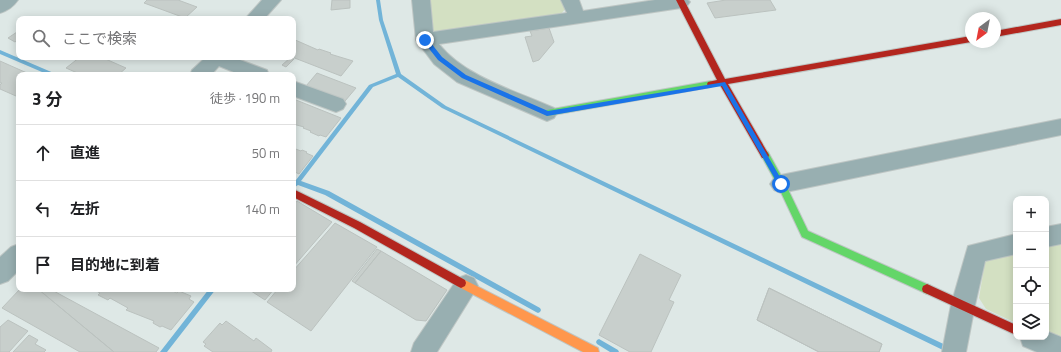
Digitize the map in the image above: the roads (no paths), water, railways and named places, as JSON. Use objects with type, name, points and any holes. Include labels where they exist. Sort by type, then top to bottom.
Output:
[{"type":"street","points":[[0,7],[9,0]]},
{"type":"street","points":[[257,16],[272,0]]},
{"type":"street","points":[[421,0],[425,40],[440,59],[464,77],[547,113],[965,39]]},
{"type":"street","points":[[570,0],[577,18]]},
{"type":"street","points":[[425,40],[681,1],[723,83],[781,184],[805,234],[961,314],[1013,329]]},
{"type":"street","points":[[1001,33],[1061,22]]},
{"type":"street","points":[[201,72],[214,60]]},
{"type":"street","points":[[221,60],[252,72]]},
{"type":"street","points":[[296,89],[336,104]]},
{"type":"street","points":[[781,184],[1061,128]]},
{"type":"street","points":[[296,195],[324,207],[466,286],[586,350]]},
{"type":"street","points":[[1049,236],[1061,234]]},
{"type":"street","points":[[954,352],[961,314],[976,253],[1013,245]]},
{"type":"street","points":[[0,273],[16,257]]},
{"type":"street","points":[[423,352],[466,286]]},
{"type":"street","points":[[1039,340],[1061,350]]},
{"type":"waterway","points":[[378,0],[381,20],[399,75]]},
{"type":"waterway","points":[[0,52],[16,59]]},
{"type":"waterway","points":[[19,60],[47,72]]},
{"type":"waterway","points":[[297,182],[371,86],[399,75]]},
{"type":"waterway","points":[[399,75],[444,107],[954,352]]},
{"type":"waterway","points":[[297,182],[327,193],[538,310]]},
{"type":"waterway","points":[[163,352],[211,292]]},
{"type":"waterway","points":[[599,342],[616,352]]}]
